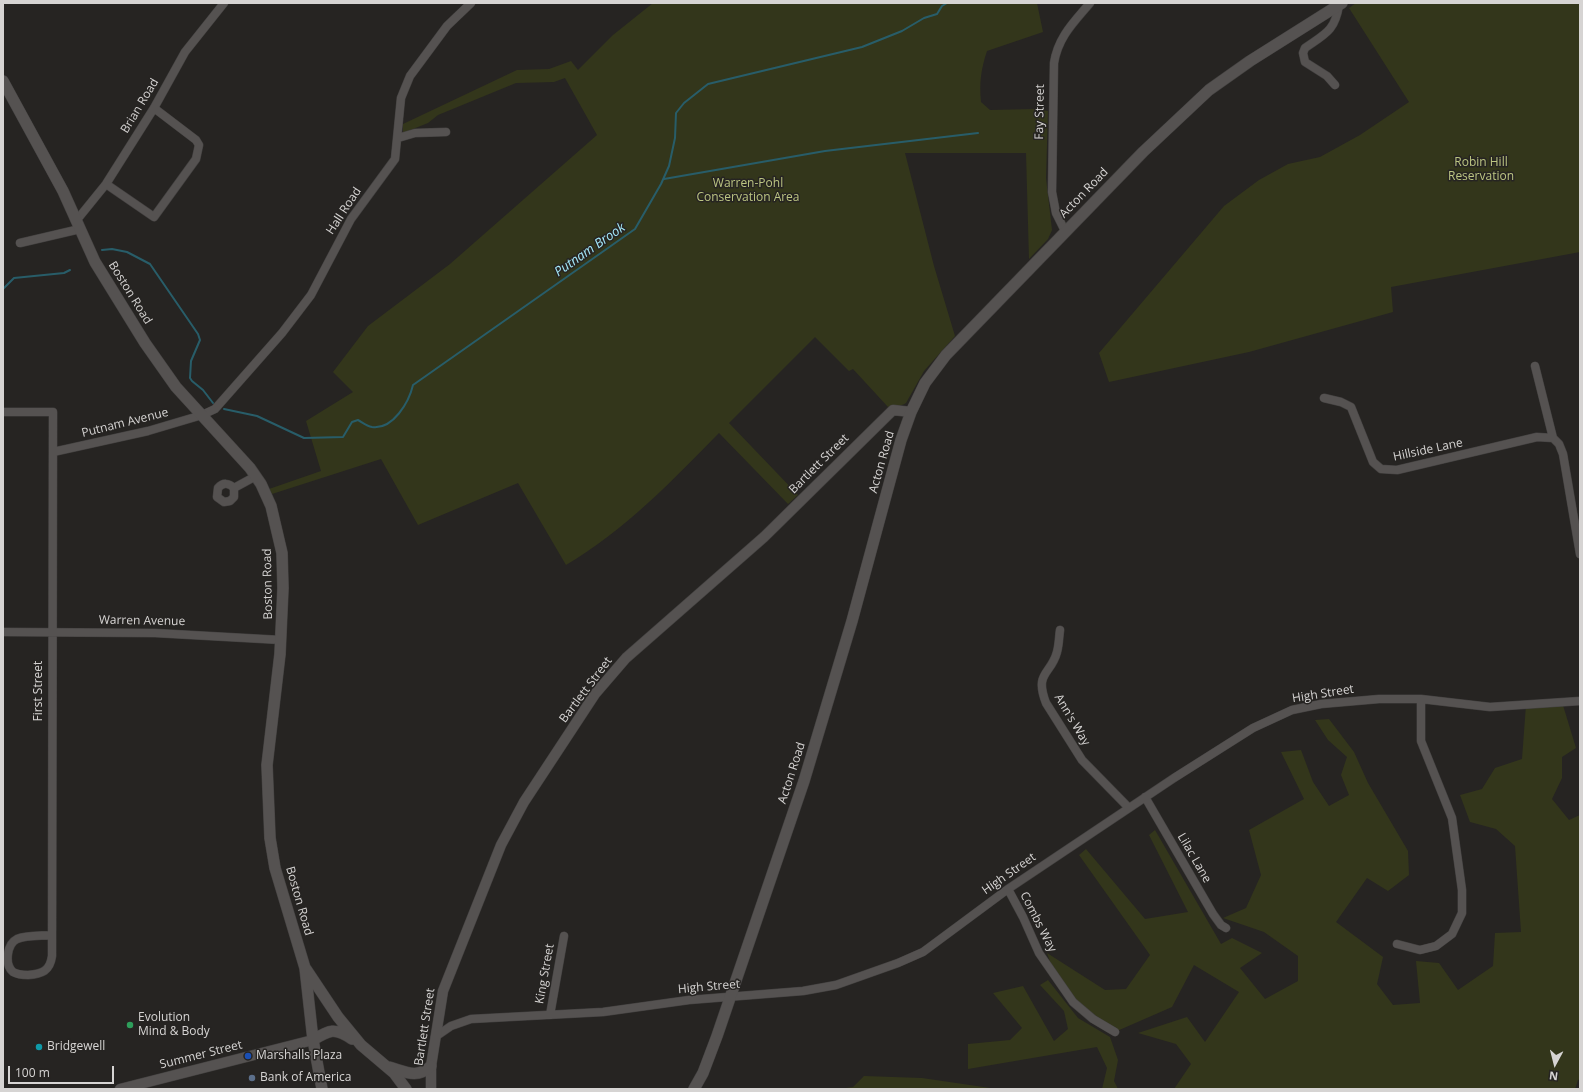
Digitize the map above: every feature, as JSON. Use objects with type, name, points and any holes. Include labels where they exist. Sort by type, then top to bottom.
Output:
[{"type":"main road","name":"Acton Road","points":[[694,1089],[703,1073],[730,998],[806,774],[910,412],[925,383],[946,355],[1065,231],[1197,100],[1232,73],[1340,4]]},
{"type":"main road","name":"Boston Road","points":[[3,80],[55,176],[95,262],[156,360],[176,387],[239,454],[256,476],[271,506],[282,553],[283,588],[281,640],[267,765],[270,838],[275,868],[305,968],[313,1040],[322,1089]]},
{"type":"main road","points":[[305,968],[338,1017],[361,1045]]},
{"type":"main road","points":[[318,1064],[320,1046],[331,1031]]},
{"type":"main road","points":[[313,1040],[331,1031],[344,1033],[386,1066],[406,1089]]},
{"type":"main road","points":[[386,1066],[416,1074],[424,1072],[431,1066]]},
{"type":"street","name":"Brian Road","points":[[78,225],[154,108],[185,52],[224,3]]},
{"type":"street","name":"Hall Road","points":[[202,415],[215,409],[298,314],[311,295],[351,219],[393,162],[396,155],[401,98],[410,76],[447,26],[471,3]]},
{"type":"street","name":"Fay Street","points":[[1065,231],[1056,213],[1052,192],[1054,63],[1057,49],[1064,35],[1090,3]]},
{"type":"street","points":[[1335,85],[1327,76],[1305,62],[1303,53],[1305,48],[1331,30],[1337,19],[1340,4]]},
{"type":"street","points":[[106,184],[154,217],[196,159],[199,145],[196,140],[154,108]]},
{"type":"street","points":[[398,138],[415,132],[446,132]]},
{"type":"street","points":[[20,243],[78,225]]},
{"type":"street","points":[[1535,366],[1553,438],[1559,444],[1563,454],[1580,554]]},
{"type":"street","name":"Hillside Lane","points":[[1324,398],[1341,402],[1351,407],[1373,462],[1376,466],[1386,470],[1397,470],[1448,459],[1537,437],[1553,438]]},
{"type":"street","name":"Bartlett Street","points":[[431,1089],[431,1066],[443,991],[500,845],[524,802],[595,694],[626,658],[764,537],[893,410],[910,412]]},
{"type":"street","name":"First Street","points":[[3,412],[53,412],[51,632],[52,935],[52,960],[48,969],[38,974],[15,973],[9,963],[8,952],[10,947],[17,939],[52,935]]},
{"type":"street","name":"Putnam Avenue","points":[[53,452],[148,431],[202,415]]},
{"type":"street","points":[[234,488],[256,476]]},
{"type":"street","name":"Ann's Way","points":[[1060,630],[1057,653],[1042,680],[1043,694],[1046,702],[1082,760],[1129,808]]},
{"type":"street","name":"Warren Avenue","points":[[3,632],[156,633],[281,640]]},
{"type":"street","name":"High Street","points":[[435,1037],[451,1026],[471,1019],[603,1012],[689,1000],[730,998],[803,991],[836,985],[898,963],[923,952],[1008,889],[1145,797],[1253,728],[1292,710],[1337,702],[1380,699],[1421,699],[1488,707],[1580,700]]},
{"type":"street","points":[[1397,944],[1420,950],[1436,946],[1452,934],[1462,912],[1462,890],[1452,818],[1421,740],[1421,699]]},
{"type":"street","name":"Lilac Lane","points":[[1145,797],[1213,914],[1221,925],[1226,928]]},
{"type":"street","name":"Combs Way","points":[[1008,889],[1039,952],[1073,1002],[1093,1019],[1115,1032]]},
{"type":"street","name":"King Street","points":[[550,1015],[564,936]]},
{"type":"street","name":"Summer Street","points":[[120,1089],[313,1040]]},
{"type":"green space","name":"Warren-Pohl Conservation Area","points":[[653,3],[1037,3],[1043,32],[987,51],[981,76],[980,95],[981,102],[990,110],[1036,109],[1048,111],[1046,178],[1052,230],[1048,239],[1029,259],[1026,153],[905,153],[934,266],[955,336],[924,371],[906,403],[888,407],[853,369],[849,371],[815,337],[729,423],[798,495],[788,504],[719,433],[665,487],[628,521],[587,552],[566,565],[518,483],[418,525],[381,459],[272,494],[269,489],[321,471],[306,421],[353,392],[333,372],[368,326],[450,264],[597,135],[565,78],[554,82],[516,83],[438,115],[428,123],[403,133],[403,124],[517,70],[549,69],[571,61],[578,70],[613,35]]},
{"type":"green space","name":"Robin Hill Reservation","points":[[1356,3],[1580,3],[1580,252],[1391,287],[1393,312],[1249,352],[1109,382],[1099,353],[1224,206],[1259,180],[1288,164],[1320,157],[1360,135],[1409,102],[1349,8]]},
{"type":"green space","points":[[1562,702],[1576,748],[1562,757],[1562,778],[1552,799],[1569,820],[1580,815],[1580,1079],[1578,1080],[1575,1089],[1174,1089],[1191,1064],[1176,1044],[1138,1033],[1187,1017],[1205,1042],[1239,992],[1194,965],[1172,1007],[1117,1031],[1073,1002],[1054,973],[1047,953],[1105,990],[1126,989],[1150,955],[1079,855],[1086,849],[1145,919],[1188,912],[1149,835],[1155,830],[1221,944],[1232,938],[1262,953],[1240,968],[1265,999],[1298,981],[1298,956],[1264,932],[1223,918],[1246,908],[1261,875],[1249,830],[1304,799],[1281,752],[1301,750],[1313,782],[1329,806],[1349,795],[1341,775],[1347,757],[1328,740],[1315,720],[1329,719],[1354,752],[1368,783],[1408,851],[1409,875],[1388,891],[1367,878],[1336,922],[1383,957],[1377,984],[1393,1005],[1420,1003],[1416,961],[1439,963],[1458,990],[1493,966],[1495,933],[1521,932],[1515,846],[1496,829],[1470,822],[1460,795],[1482,789],[1495,768],[1522,759],[1526,705]]},
{"type":"green space","points":[[1048,980],[1078,1018],[1110,1037],[1118,1060],[1114,1081],[1118,1089],[1102,1089],[1107,1068],[1097,1047],[968,1069],[968,1044],[1010,1040],[1022,1028],[993,993],[1023,986],[1054,1041],[1068,1029],[1064,1011],[1040,985]]},
{"type":"green space","points":[[864,1076],[922,1078],[997,1089],[838,1089],[853,1087]]},
{"type":"waterway","name":"Putnam Brook","points":[[224,409],[257,416],[304,438],[343,437],[352,422],[358,420],[372,427],[380,427],[387,424],[393,420],[404,407],[413,385],[635,229],[661,184],[669,166],[675,138],[676,113],[684,103],[708,84],[862,47],[902,31],[924,18],[937,14],[942,6],[947,3]]},
{"type":"waterway","points":[[664,179],[825,151],[978,133]]},
{"type":"waterway","name":"Putnam Brook","points":[[102,250],[112,249],[127,252],[150,264],[198,334],[200,340],[191,361],[190,378],[203,390],[213,403]]},
{"type":"waterway","name":"Putnam Brook","points":[[3,289],[14,278],[64,273],[70,270]]},
{"type":"place","name":"Evolution Mind & Body","points":[[130,1025]]},
{"type":"place","name":"Bridgewell","points":[[39,1047]]},
{"type":"place","name":"Marshalls Plaza","points":[[248,1056]]},
{"type":"place","name":"Bank of America","points":[[252,1078]]}]
